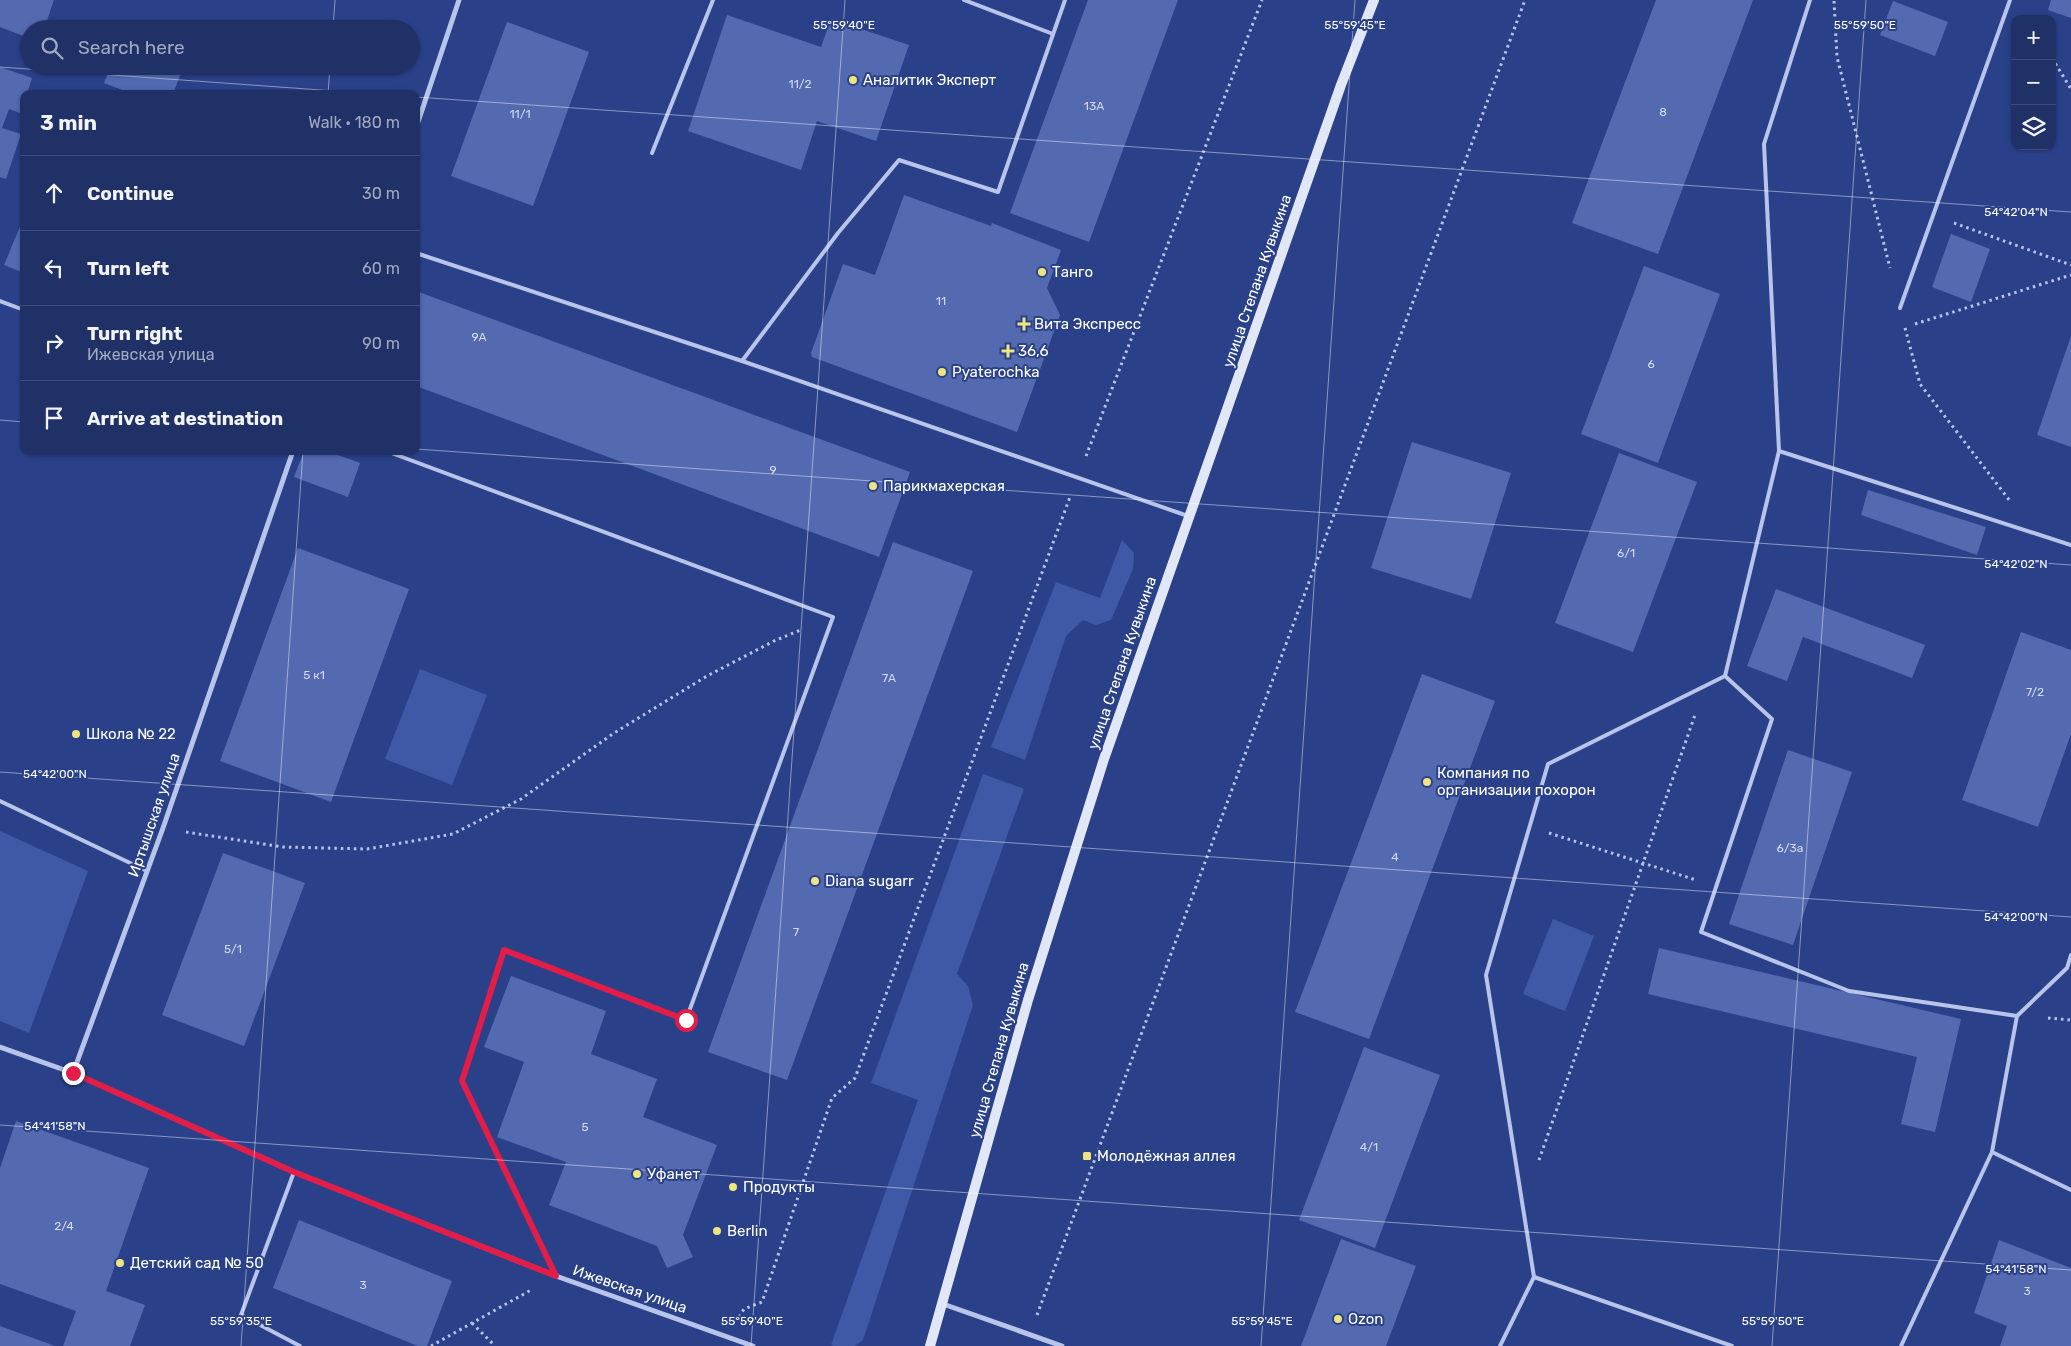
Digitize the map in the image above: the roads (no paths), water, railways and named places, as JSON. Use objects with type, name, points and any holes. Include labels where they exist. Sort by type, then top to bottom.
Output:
[{"type":"main road","name":"улица Степана Кувыкина","points":[[930,1346],[1031,991],[1104,759],[1341,85],[1374,0]]},
{"type":"street","points":[[420,116],[459,0]]},
{"type":"street","name":"Иртышская улица","points":[[73,1073],[148,871],[292,455]]},
{"type":"street","name":"Ижевская улица","points":[[0,1047],[73,1073],[294,1172],[556,1276],[753,1346]]},
{"type":"street","points":[[942,1304],[1062,1346]]},
{"type":"lane","points":[[652,153],[712,0]]},
{"type":"lane","points":[[964,0],[1053,34]]},
{"type":"lane","points":[[742,361],[838,233],[900,160],[998,192],[1065,0]]},
{"type":"lane","points":[[1726,676],[1779,451],[1764,144],[1810,0]]},
{"type":"lane","points":[[1900,308],[2010,0]]},
{"type":"lane","points":[[420,254],[742,361],[1189,517]]},
{"type":"lane","points":[[0,301],[20,308]]},
{"type":"lane","points":[[1779,451],[2071,545]]},
{"type":"lane","points":[[397,455],[832,617],[686,1020],[504,950],[462,1081],[556,1276]]},
{"type":"lane","points":[[1500,1346],[1534,1277],[1486,975],[1548,764],[1726,676]]},
{"type":"lane","points":[[1726,676],[1772,719],[1701,932],[1849,990],[2017,1016]]},
{"type":"lane","points":[[0,801],[148,871]]},
{"type":"lane","points":[[1901,1346],[1992,1152],[2017,1016],[2067,968],[2071,956]]},
{"type":"lane","points":[[1992,1152],[2071,1190]]},
{"type":"lane","points":[[294,1172],[241,1315],[300,1346]]},
{"type":"lane","points":[[1534,1277],[1732,1346]]},
{"type":"place","name":"Аналитик Эксперт","points":[[853,80]]},
{"type":"place","name":"Танго","points":[[1042,272]]},
{"type":"place","name":"Вита Экспресс","points":[[1024,324]]},
{"type":"place","name":"36,6","points":[[1008,351]]},
{"type":"place","name":"Pyaterochka","points":[[942,372]]},
{"type":"place","name":"Парикмахерская","points":[[873,486]]},
{"type":"place","name":"Школа № 22","points":[[76,734]]},
{"type":"place","name":"Компания по организации похорон","points":[[1427,782]]},
{"type":"place","name":"Diana sugarr","points":[[815,881]]},
{"type":"place","name":"Молодёжная аллея","points":[[1087,1156]]},
{"type":"place","name":"Уфанет","points":[[637,1174]]},
{"type":"place","name":"Продукты","points":[[733,1187]]},
{"type":"place","name":"Berlin","points":[[717,1231]]},
{"type":"place","name":"Детский сад № 50","points":[[120,1263]]},
{"type":"place","name":"Ozon","points":[[1338,1319]]}]
